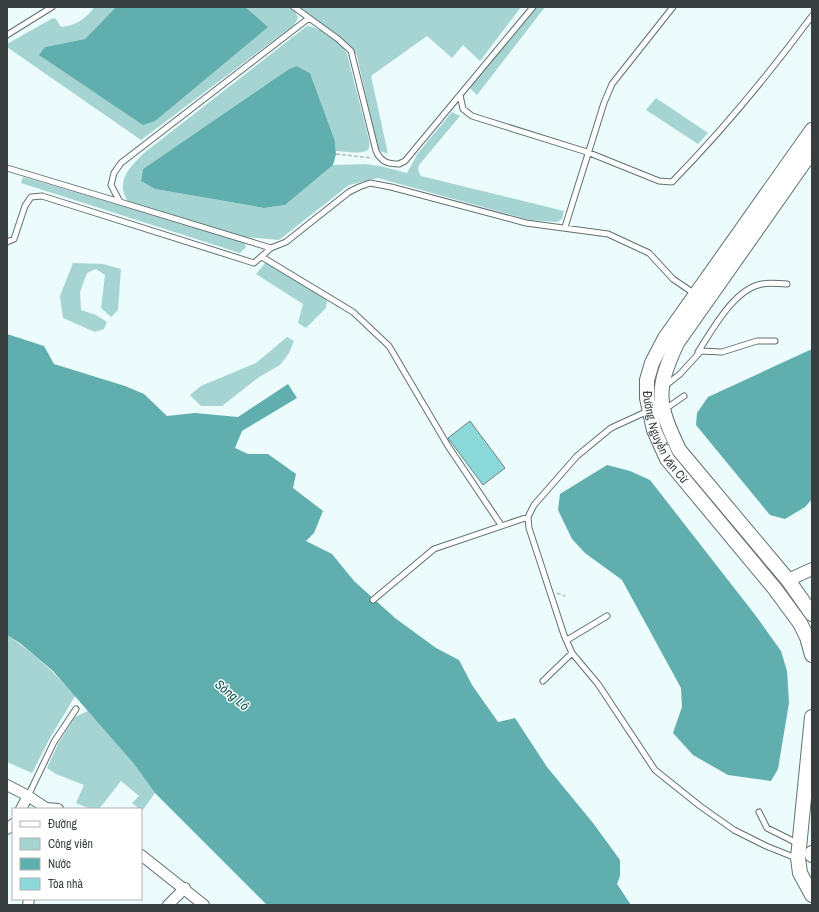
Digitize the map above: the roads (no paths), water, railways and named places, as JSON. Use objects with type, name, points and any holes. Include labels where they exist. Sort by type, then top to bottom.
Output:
[{"type":"main road","name":"Đường Nguyễn Văn Cừ","points":[[812,130],[665,338],[652,363],[647,380],[648,411],[654,430],[667,459],[775,589],[800,623],[807,637],[812,655]]},
{"type":"main road","name":"Đường Nguyễn Văn Cừ","points":[[812,151],[678,344],[664,374],[660,389],[667,425],[679,450],[788,580],[812,614]]},
{"type":"main road","points":[[812,717],[798,843],[798,858],[800,873],[812,895]]},
{"type":"street","points":[[788,580],[812,569]]},
{"type":"street","points":[[7,785],[46,808]]},
{"type":"street","points":[[22,808],[28,796]]},
{"type":"street","points":[[142,856],[185,888],[204,905]]},
{"type":"street","points":[[168,905],[185,888]]},
{"type":"lane","points":[[7,35],[52,7]]},
{"type":"lane","points":[[294,7],[338,39],[351,51],[376,152],[380,158],[391,164],[399,164],[405,161],[533,7]]},
{"type":"lane","points":[[566,227],[604,102],[612,84],[673,7]]},
{"type":"lane","points":[[460,94],[463,109],[472,116],[588,152],[659,181],[672,182],[696,157],[777,64],[812,16]]},
{"type":"lane","points":[[120,202],[111,185],[114,173],[121,163],[309,18]]},
{"type":"lane","points":[[7,168],[271,248]]},
{"type":"lane","points":[[7,242],[14,239],[25,206],[31,197],[42,196],[254,263],[271,248],[286,242],[349,192],[370,183],[391,187],[526,223],[566,227],[608,234],[649,253],[673,279],[695,294]]},
{"type":"lane","points":[[262,256],[353,312],[389,346],[448,446],[501,525]]},
{"type":"lane","points":[[660,389],[680,374],[697,354],[736,298],[749,288],[762,284],[787,284]]},
{"type":"lane","points":[[697,354],[701,351],[722,352],[757,341],[775,341]]},
{"type":"lane","points":[[684,396],[663,409],[648,411],[611,428],[577,456],[534,505],[528,517],[529,528],[572,653],[598,684],[655,770],[700,806],[734,830],[766,846],[798,858]]},
{"type":"lane","points":[[373,600],[434,550],[501,525],[528,517]]},
{"type":"lane","points":[[567,640],[607,616]]},
{"type":"lane","points":[[543,681],[572,653]]},
{"type":"lane","points":[[28,796],[54,742],[76,709]]},
{"type":"lane","points":[[759,812],[768,828],[798,843]]},
{"type":"water","points":[[116,7],[245,7],[268,27],[155,121],[143,125],[39,55],[45,47],[85,39]]},
{"type":"water","points":[[297,66],[310,73],[335,141],[336,154],[333,165],[285,205],[264,208],[155,189],[141,181],[143,169],[289,69]]},
{"type":"water","name":"Sông Lô","points":[[7,334],[44,346],[54,364],[125,386],[144,394],[167,416],[195,413],[238,417],[288,384],[297,398],[242,431],[235,448],[248,454],[268,454],[296,474],[293,488],[323,511],[314,533],[306,541],[332,554],[354,581],[395,618],[436,648],[459,660],[472,685],[498,722],[515,718],[547,767],[593,823],[620,860],[620,876],[617,884],[631,905],[267,905],[155,793],[134,764],[53,671],[20,643],[7,635]]},
{"type":"water","points":[[812,349],[812,499],[805,507],[785,519],[770,515],[696,425],[697,413],[708,397]]},
{"type":"water","points":[[607,465],[630,471],[650,480],[756,616],[781,651],[787,671],[789,703],[778,769],[771,781],[728,775],[693,755],[673,733],[682,707],[681,688],[622,580],[585,553],[572,539],[558,510],[560,494]]}]
